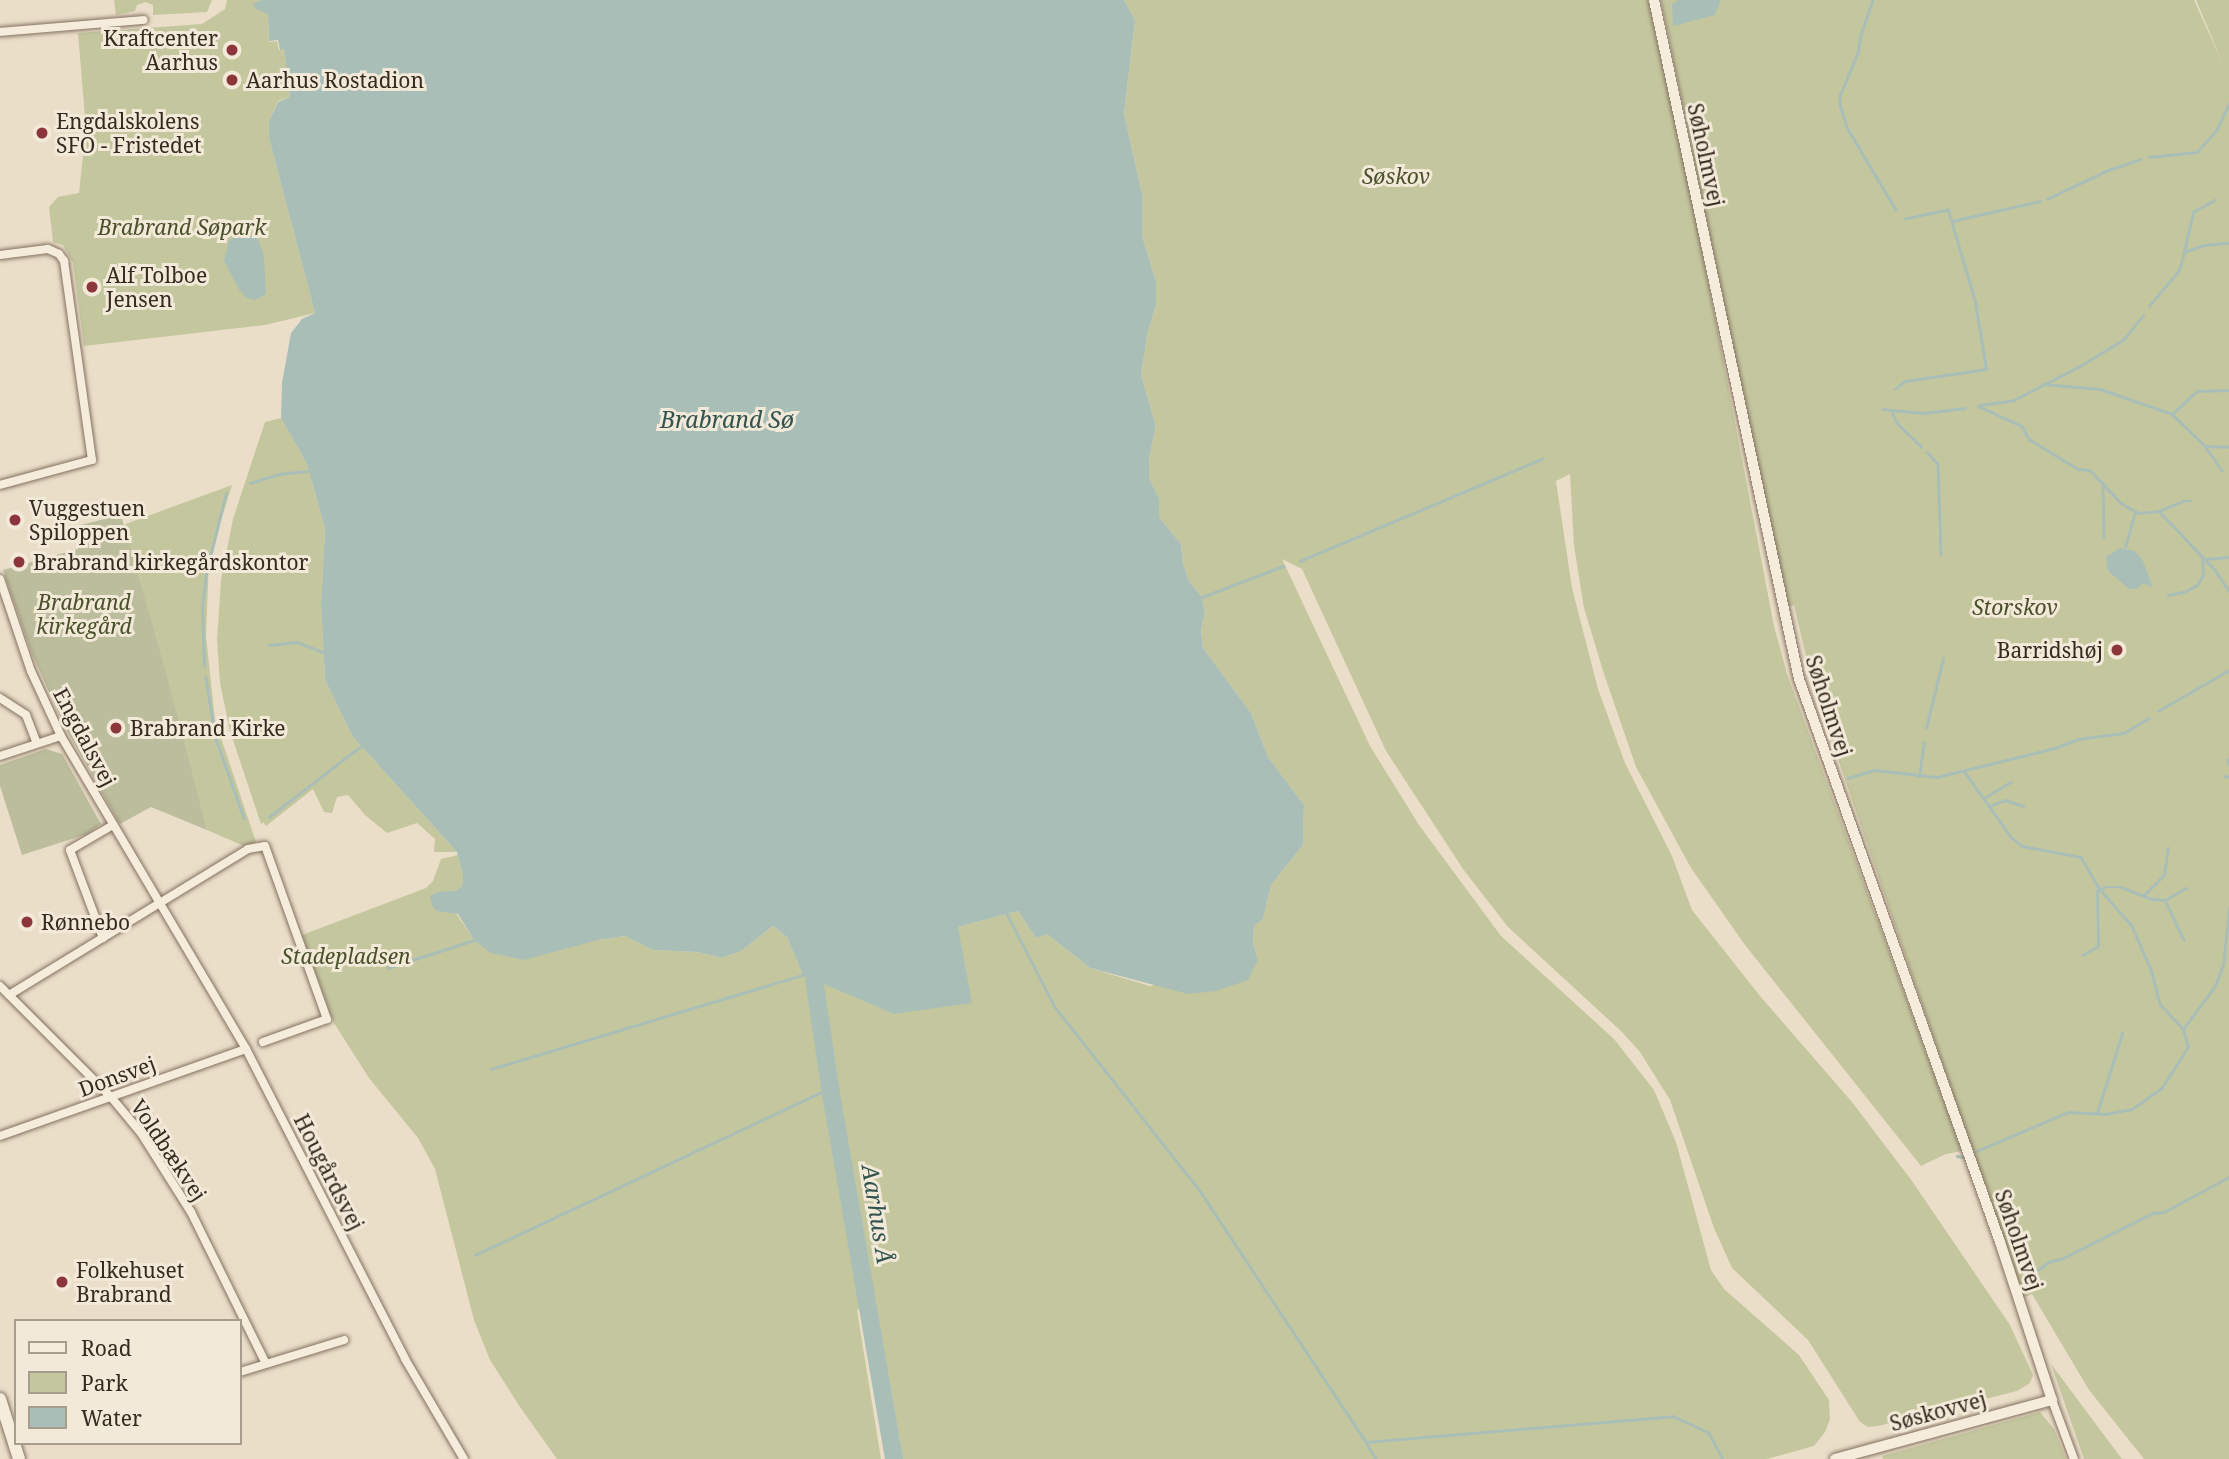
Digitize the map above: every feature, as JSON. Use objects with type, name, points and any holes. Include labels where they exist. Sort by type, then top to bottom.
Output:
[{"type":"main road","points":[[0,1399],[14,1443]]},
{"type":"street","name":"Søholmvej","points":[[1654,0],[1799,679],[2000,1242],[2052,1400]]},
{"type":"street","points":[[0,32],[144,20]]},
{"type":"street","points":[[0,255],[37,249],[54,250],[60,254],[67,268],[92,460],[0,485]]},
{"type":"street","name":"Engdalsvej","points":[[0,579],[31,671],[61,736],[159,903]]},
{"type":"street","points":[[0,698],[26,715],[37,743]]},
{"type":"street","points":[[0,756],[61,736]]},
{"type":"street","points":[[103,938],[70,850],[113,825]]},
{"type":"street","points":[[9,995],[248,849],[265,846],[327,1019],[263,1042]]},
{"type":"street","name":"Hougårdsvej","points":[[159,903],[246,1049],[405,1359],[464,1459]]},
{"type":"street","name":"Voldbækvej","points":[[0,986],[111,1097],[141,1133],[191,1212],[265,1364]]},
{"type":"street","name":"Donsvej","points":[[0,1136],[246,1049]]},
{"type":"street","points":[[242,1371],[344,1340]]},
{"type":"street","name":"Søskovvej","points":[[1835,1459],[2052,1400]]},
{"type":"street","points":[[2052,1400],[2074,1459]]},
{"type":"green space","points":[[114,0],[212,0],[207,12],[153,15],[153,5],[145,2],[137,5],[135,11],[116,15]]},
{"type":"green space","name":"Brabrand Søpark","points":[[227,0],[262,0],[254,4],[268,14],[269,42],[277,41],[279,50],[284,49],[290,97],[278,101],[269,121],[269,138],[315,313],[265,325],[84,346],[73,263],[63,245],[53,242],[49,207],[58,197],[79,193],[86,129],[78,33],[202,24],[225,9]]},
{"type":"green space","points":[[1124,0],[1648,0],[1690,188],[1774,626],[1787,674],[1962,1151],[1946,1154],[1921,1166],[1745,945],[1691,868],[1636,767],[1603,671],[1584,608],[1574,546],[1570,474],[1556,481],[1572,588],[1598,689],[1625,763],[1672,856],[1692,910],[1760,996],[1852,1102],[1912,1181],[2010,1325],[2033,1375],[2030,1383],[2017,1391],[1878,1426],[1868,1427],[1860,1422],[1808,1340],[1732,1268],[1714,1228],[1670,1100],[1640,1052],[1622,1032],[1508,927],[1463,869],[1386,751],[1302,569],[1282,559],[1370,746],[1419,825],[1501,936],[1614,1039],[1654,1090],[1676,1142],[1711,1270],[1724,1289],[1799,1355],[1829,1400],[1830,1419],[1825,1432],[1814,1446],[1767,1459],[903,1459],[876,1303],[857,1310],[881,1459],[557,1459],[520,1407],[490,1360],[474,1320],[435,1169],[418,1138],[369,1078],[334,1023],[302,935],[426,888],[433,881],[441,859],[458,855],[463,876],[462,886],[455,891],[456,913],[474,940],[598,940],[625,936],[653,950],[697,952],[722,958],[741,951],[773,926],[787,937],[803,975],[814,978],[958,927],[1018,911],[1036,938],[1047,934],[1090,968],[1150,986],[1258,960],[1253,943],[1254,926],[1263,919],[1271,885],[1303,845],[1304,805],[1268,757],[1251,713],[1203,648],[1201,630],[1205,613],[1202,597],[1189,581],[1183,564],[1181,544],[1159,517],[1159,498],[1149,478],[1149,458],[1156,426],[1141,375],[1148,331],[1156,305],[1156,281],[1142,236],[1142,194],[1124,114],[1135,20]]},
{"type":"green space","name":"Storskov","points":[[1661,0],[2194,0],[2223,64],[2196,0],[2229,0],[2229,1459],[2144,1459],[2089,1390],[2032,1294],[2023,1298],[1813,686],[1794,605],[1787,607]]},
{"type":"green space","points":[[281,418],[307,464],[325,529],[321,605],[325,680],[353,737],[457,852],[434,852],[435,839],[417,823],[387,833],[365,815],[348,795],[337,797],[332,813],[324,812],[313,789],[266,826],[263,822],[261,824],[230,731],[220,683],[217,640],[221,580],[233,519],[265,422]]},
{"type":"green space","points":[[232,485],[209,559],[206,636],[215,720],[256,842],[244,846],[207,830],[123,525]]},
{"type":"green space","name":"Brabrand kirkegård","points":[[121,515],[207,830],[151,807],[120,824],[66,729],[32,654],[3,570],[78,549],[72,527]]},
{"type":"green space","points":[[46,749],[62,754],[101,824],[87,834],[22,855],[0,786],[0,765]]},
{"type":"green space","points":[[2051,1364],[2119,1455],[2122,1459],[2084,1459]]},
{"type":"green space","points":[[2040,1412],[2054,1429],[2066,1459],[1883,1459],[1882,1456]]},
{"type":"water","name":"Brabrand Sø","points":[[262,0],[1124,0],[1135,20],[1124,114],[1142,194],[1142,236],[1156,281],[1156,305],[1148,331],[1141,375],[1156,426],[1149,458],[1149,478],[1159,498],[1159,517],[1181,544],[1183,564],[1189,581],[1202,597],[1205,613],[1201,630],[1203,648],[1251,713],[1268,757],[1304,805],[1303,845],[1271,885],[1263,919],[1254,926],[1253,943],[1258,960],[1248,980],[1216,991],[1188,994],[1090,968],[1047,934],[1036,938],[1018,911],[958,927],[972,1003],[894,1014],[803,975],[787,937],[773,926],[741,951],[722,958],[697,952],[653,950],[625,936],[598,940],[524,960],[491,953],[474,940],[458,914],[437,911],[430,897],[437,892],[455,891],[462,886],[463,876],[457,852],[353,737],[325,680],[321,605],[325,529],[307,464],[281,418],[282,383],[291,333],[302,319],[315,313],[269,138],[269,121],[278,102],[290,97],[284,49],[280,50],[278,40],[269,41],[268,14],[256,9],[253,4]]},
{"type":"water","points":[[1678,0],[1721,0],[1715,15],[1673,26],[1672,4]]},
{"type":"water","points":[[247,233],[258,239],[264,256],[266,294],[255,300],[246,298],[238,288],[224,261],[229,240]]},
{"type":"water","points":[[2120,548],[2135,551],[2143,561],[2153,588],[2143,583],[2137,589],[2129,589],[2108,571],[2106,557]]},
{"type":"waterway","points":[[1873,0],[1858,53],[1840,96],[1840,105],[1848,129],[1896,210]]},
{"type":"waterway","points":[[2149,157],[2197,152],[2217,129],[2229,103]]},
{"type":"waterway","points":[[2047,199],[2106,171],[2140,159]]},
{"type":"waterway","points":[[2184,252],[2193,212],[2215,200]]},
{"type":"waterway","points":[[1952,221],[2040,201]]},
{"type":"waterway","points":[[1895,389],[1905,381],[1986,369],[1975,302],[1948,210],[1905,219]]},
{"type":"waterway","points":[[2149,306],[2179,270],[2184,252],[2204,245],[2229,243]]},
{"type":"waterway","points":[[1980,405],[2014,400],[2080,366],[2123,340],[2143,315]]},
{"type":"waterway","points":[[2043,384],[2100,389],[2172,414],[2197,391],[2229,390]]},
{"type":"waterway","points":[[1978,406],[2022,426],[2029,439],[2078,469],[2090,470],[2121,503],[2138,513],[2159,511],[2183,501],[2191,501]]},
{"type":"waterway","points":[[1882,409],[1924,413],[1965,408]]},
{"type":"waterway","points":[[1892,412],[1898,424],[1921,446]]},
{"type":"waterway","points":[[2172,414],[2205,446],[2222,470]]},
{"type":"waterway","points":[[2205,446],[2229,447]]},
{"type":"waterway","points":[[1927,452],[1938,464],[1941,554]]},
{"type":"waterway","points":[[1300,561],[1542,459]]},
{"type":"waterway","points":[[250,483],[279,474],[309,471]]},
{"type":"waterway","points":[[2103,482],[2104,538]]},
{"type":"waterway","points":[[204,666],[202,607],[206,573],[226,493]]},
{"type":"waterway","points":[[2125,547],[2135,511]]},
{"type":"waterway","points":[[2160,512],[2215,570],[2229,591]]},
{"type":"waterway","points":[[2205,559],[2229,557]]},
{"type":"waterway","points":[[2168,595],[2184,592],[2197,585],[2203,575],[2202,558]]},
{"type":"waterway","points":[[1202,597],[1283,566]]},
{"type":"waterway","points":[[269,645],[297,642],[323,652]]},
{"type":"waterway","points":[[1926,728],[1943,658]]},
{"type":"waterway","points":[[2158,711],[2229,670]]},
{"type":"waterway","points":[[206,677],[215,736],[244,818]]},
{"type":"waterway","points":[[1848,778],[1875,770],[1937,777],[2055,748],[2078,739],[2124,733],[2149,718]]},
{"type":"waterway","points":[[1919,777],[1924,742]]},
{"type":"waterway","points":[[269,817],[361,746]]},
{"type":"waterway","points":[[2228,759],[2229,764]]},
{"type":"waterway","points":[[1964,771],[2011,837],[2022,846],[2081,857],[2099,888],[2132,926],[2152,972],[2160,1004],[2183,1029]]},
{"type":"waterway","points":[[2225,776],[2229,777]]},
{"type":"waterway","points":[[1984,798],[2011,782]]},
{"type":"waterway","points":[[1990,806],[2005,800],[2023,806]]},
{"type":"waterway","points":[[2144,895],[2164,875],[2168,848]]},
{"type":"waterway","points":[[2082,955],[2098,946],[2097,891],[2105,887],[2121,887],[2153,899],[2165,900],[2184,940]]},
{"type":"waterway","points":[[2165,900],[2186,888]]},
{"type":"waterway","points":[[1977,1151],[2068,1112],[2106,1114],[2132,1109],[2161,1089],[2188,1047],[2183,1029],[2215,986],[2223,965],[2229,908]]},
{"type":"waterway","points":[[1007,914],[1055,1007],[1198,1188],[1366,1442],[1673,1416],[1709,1433],[1723,1459]]},
{"type":"waterway","points":[[388,968],[474,940]]},
{"type":"waterway","points":[[491,1069],[803,975]]},
{"type":"waterway","name":"Aarhus Å","points":[[814,978],[830,1088],[894,1459]]},
{"type":"waterway","points":[[2097,1113],[2122,1033]]},
{"type":"waterway","points":[[475,1255],[830,1088]]},
{"type":"waterway","points":[[1957,1156],[1963,1157]]},
{"type":"waterway","points":[[2034,1272],[2051,1261],[2061,1259],[2153,1213],[2164,1212],[2229,1177]]},
{"type":"waterway","points":[[1366,1442],[1376,1459]]},
{"type":"place","name":"Kraftcenter Aarhus","points":[[232,50]]},
{"type":"place","name":"Aarhus Rostadion","points":[[232,80]]},
{"type":"place","name":"Engdalskolens SFO - Fristedet","points":[[42,133]]},
{"type":"place","name":"Alf Tolboe Jensen","points":[[92,287]]},
{"type":"place","name":"Vuggestuen Spiloppen","points":[[15,520]]},
{"type":"place","name":"Brabrand kirkegårdskontor","points":[[19,562]]},
{"type":"place","name":"Barridshøj","points":[[2117,650]]},
{"type":"place","name":"Brabrand Kirke","points":[[116,728]]},
{"type":"place","name":"Rønnebo","points":[[27,922]]},
{"type":"place","name":"Folkehuset Brabrand","points":[[62,1282]]},
{"type":"park label","name":"Søskov","points":[[1396,176]]},
{"type":"park label","name":"Stadepladsen","points":[[346,956]]}]
